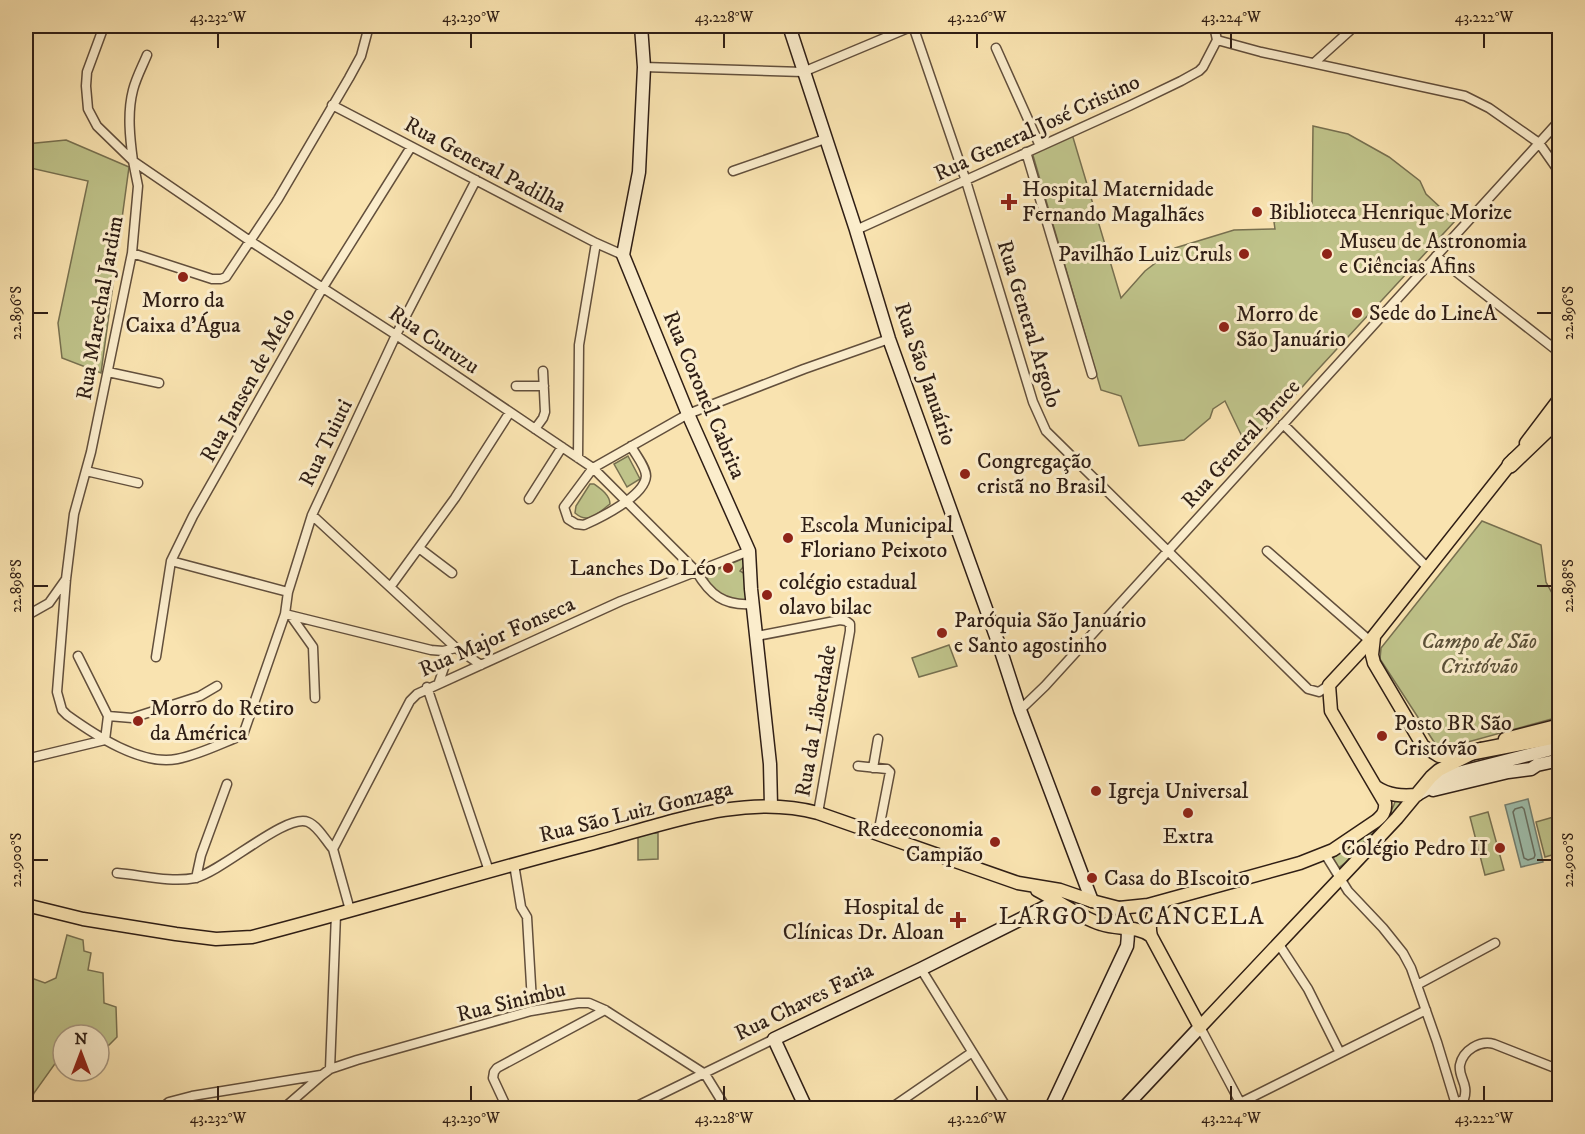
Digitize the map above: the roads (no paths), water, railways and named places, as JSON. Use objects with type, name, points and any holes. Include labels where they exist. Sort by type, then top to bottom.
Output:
[{"type":"highway","points":[[1510,465],[1560,417]]},
{"type":"highway","points":[[1473,752],[1560,735]]},
{"type":"main road","points":[[1418,795],[1396,795],[1384,792],[1375,786],[1331,711],[1329,685],[1372,639],[1560,398]]},
{"type":"main road","points":[[1372,639],[1374,663],[1423,746],[1439,756],[1448,757],[1473,752]]},
{"type":"main road","points":[[1165,900],[1150,921],[1151,936],[1200,1027],[1439,770],[1473,752],[1507,739],[1560,725]]},
{"type":"main road","name":"Rua São Luiz Gonzaga","points":[[26,905],[109,924],[216,939],[252,937],[693,817],[743,806],[771,806],[794,807],[818,813],[1029,886],[1060,890],[1119,908],[1142,906],[1300,863],[1324,854],[1382,816],[1385,803],[1375,786]]},
{"type":"main road","points":[[1029,886],[1095,922],[1112,927],[1129,928],[1151,936]]},
{"type":"main road","points":[[1057,901],[1092,901]]},
{"type":"street","points":[[104,26],[87,72],[88,109],[97,126],[133,161]]},
{"type":"street","points":[[132,253],[212,279],[226,277],[278,200],[361,56],[369,26]]},
{"type":"street","points":[[623,255],[639,172],[644,67],[641,26]]},
{"type":"street","name":"Rua São Januário","points":[[789,26],[889,339],[998,642],[1020,710],[1092,901]]},
{"type":"street","points":[[644,67],[803,72],[913,26]]},
{"type":"street","name":"Rua General Argolo","points":[[913,26],[966,181],[1037,415],[1046,431],[1308,689],[1319,692],[1329,685]]},
{"type":"street","points":[[1214,26],[1217,40],[1261,52],[1465,96],[1489,108],[1539,143],[1560,173]]},
{"type":"street","points":[[1314,63],[1355,26]]},
{"type":"street","name":"Rua General José Cristino","points":[[856,230],[1129,106],[1199,71],[1217,40]]},
{"type":"street","points":[[996,48],[1040,146]]},
{"type":"street","name":"Rua Marechal Jardim","points":[[147,55],[130,104],[130,140],[138,186],[132,253],[108,372],[75,514],[66,579],[57,692],[66,715],[105,740],[135,752],[166,760],[179,759],[243,735]]},
{"type":"street","name":"Rua General Padilha","points":[[332,105],[623,255]]},
{"type":"street","name":"Rua General Bruce","points":[[1020,710],[1045,686],[1560,120]]},
{"type":"street","points":[[733,171],[825,139]]},
{"type":"street","name":"Rua Jansen de Melo","points":[[156,657],[171,561],[192,516],[322,289],[411,147]]},
{"type":"street","points":[[1026,152],[1092,374]]},
{"type":"street","name":"Rua Curuzu","points":[[133,161],[593,468],[696,571],[708,588],[721,599],[737,605],[752,604]]},
{"type":"street","name":"Rua Tuiuti","points":[[243,735],[288,615],[288,592],[312,515],[396,335],[476,180]]},
{"type":"street","points":[[578,458],[579,345],[596,243]]},
{"type":"street","name":"Rua Coronel Cabrita","points":[[623,255],[688,414],[749,551]]},
{"type":"street","points":[[1436,256],[1560,353]]},
{"type":"street","points":[[631,446],[646,477],[643,486],[626,502],[584,525],[576,524],[568,519],[564,507],[593,468],[631,446],[688,414],[889,339]]},
{"type":"street","points":[[535,429],[545,412],[543,371]]},
{"type":"street","points":[[108,372],[159,383]]},
{"type":"street","points":[[516,386],[544,386]]},
{"type":"street","points":[[391,586],[455,498],[510,412]]},
{"type":"street","points":[[1283,424],[1428,568]]},
{"type":"street","points":[[529,499],[562,447]]},
{"type":"street","points":[[86,471],[138,483]]},
{"type":"street","points":[[312,515],[456,648],[481,665]]},
{"type":"street","points":[[419,548],[452,573]]},
{"type":"street","points":[[749,551],[752,604],[770,764],[771,806]]},
{"type":"street","name":"Rua Major Fonseca","points":[[333,849],[410,701],[427,687],[621,601],[749,551]]},
{"type":"street","points":[[1267,551],[1372,639]]},
{"type":"street","points":[[171,561],[288,592]]},
{"type":"street","points":[[26,616],[49,603],[66,579]]},
{"type":"street","points":[[288,615],[431,650],[443,651],[456,648]]},
{"type":"street","points":[[288,615],[313,647],[315,698]]},
{"type":"street","name":"Rua da Liberdade","points":[[757,636],[840,620],[850,624],[818,813]]},
{"type":"street","points":[[439,682],[445,665],[443,651]]},
{"type":"street","points":[[26,759],[105,740],[108,716],[78,656]]},
{"type":"street","points":[[108,716],[132,718],[200,696],[217,686]]},
{"type":"street","points":[[427,687],[489,871]]},
{"type":"street","points":[[873,768],[878,739]]},
{"type":"street","points":[[1418,795],[1454,774],[1560,747]]},
{"type":"street","points":[[1418,795],[1560,760]]},
{"type":"street","points":[[858,766],[890,772],[878,834]]},
{"type":"street","points":[[196,878],[201,855],[227,784]]},
{"type":"street","points":[[117,873],[177,879],[196,878],[223,865],[283,826],[302,821],[314,826],[333,849],[350,910]]},
{"type":"street","points":[[1324,854],[1348,891],[1403,953],[1426,1010],[1457,1106]]},
{"type":"street","points":[[514,864],[521,908],[527,917],[532,1002]]},
{"type":"street","name":"Rua Chaves Faria","points":[[633,1108],[1057,901]]},
{"type":"street","points":[[26,905],[26,968]]},
{"type":"street","points":[[1051,1108],[1127,946],[1129,928],[1127,919],[1119,908]]},
{"type":"street","points":[[330,1069],[336,914]]},
{"type":"street","points":[[1278,943],[1308,989],[1340,1053]]},
{"type":"street","points":[[1417,985],[1495,943]]},
{"type":"street","points":[[921,969],[1007,1108]]},
{"type":"street","name":"Rua Sinimbu","points":[[284,1108],[330,1069],[531,1011],[589,1003],[605,1010],[705,1074],[726,1108]]},
{"type":"street","points":[[507,1108],[494,1078],[497,1068],[605,1010]]},
{"type":"street","points":[[1230,1108],[1242,1106],[1426,1010]]},
{"type":"street","points":[[1124,1108],[1200,1027],[1242,1106]]},
{"type":"street","points":[[774,1039],[806,1108]]},
{"type":"street","points":[[1447,1108],[1457,1106],[1464,1099],[1466,1093],[1460,1065],[1464,1056],[1477,1044],[1488,1042],[1560,1070]]},
{"type":"street","points":[[891,1108],[971,1053]]},
{"type":"street","points":[[162,1108],[169,1102],[192,1096],[322,1075]]},
{"type":"water","points":[[1528,799],[1543,862],[1521,867],[1505,805]]},
{"type":"place","name":"Hospital Maternidade Fernando Magalhães","points":[[1009,202]]},
{"type":"place","name":"Biblioteca Henrique Morize","points":[[1257,212]]},
{"type":"place","name":"Pavilhão Luiz Cruls","points":[[1244,254]]},
{"type":"place","name":"Museu de Astronomia e Ciências Afins","points":[[1327,254]]},
{"type":"place","name":"Morro da Caixa d'Água","points":[[183,277]]},
{"type":"place","name":"Sede do LineA","points":[[1357,313]]},
{"type":"place","name":"Morro de São Januário","points":[[1224,327]]},
{"type":"place","name":"Congregação cristã no Brasil","points":[[965,474]]},
{"type":"place","name":"Escola Municipal Floriano Peixoto","points":[[788,538]]},
{"type":"place","name":"Lanches Do Léo","points":[[728,568]]},
{"type":"place","name":"colégio estadual olavo bilac","points":[[767,595]]},
{"type":"place","name":"Paróquia São Januário e Santo agostinho","points":[[942,633]]},
{"type":"place","name":"Morro do Retiro da América","points":[[138,721]]},
{"type":"place","name":"Posto BR São Cristóvão","points":[[1382,736]]},
{"type":"place","name":"Igreja Universal","points":[[1096,791]]},
{"type":"place","name":"Extra","points":[[1188,813]]},
{"type":"place","name":"Redeeconomia Campião","points":[[995,842]]},
{"type":"place","name":"Colégio Pedro II","points":[[1500,848]]},
{"type":"place","name":"Casa do BIscoito","points":[[1092,878]]},
{"type":"place","name":"Hospital de Clínicas Dr. Aloan","points":[[958,920]]},
{"type":"district","name":"LARGO DA CANCELA","points":[[1132,917]]},
{"type":"park label","name":"Campo de São Cristóvão","points":[[1479,654]]}]
